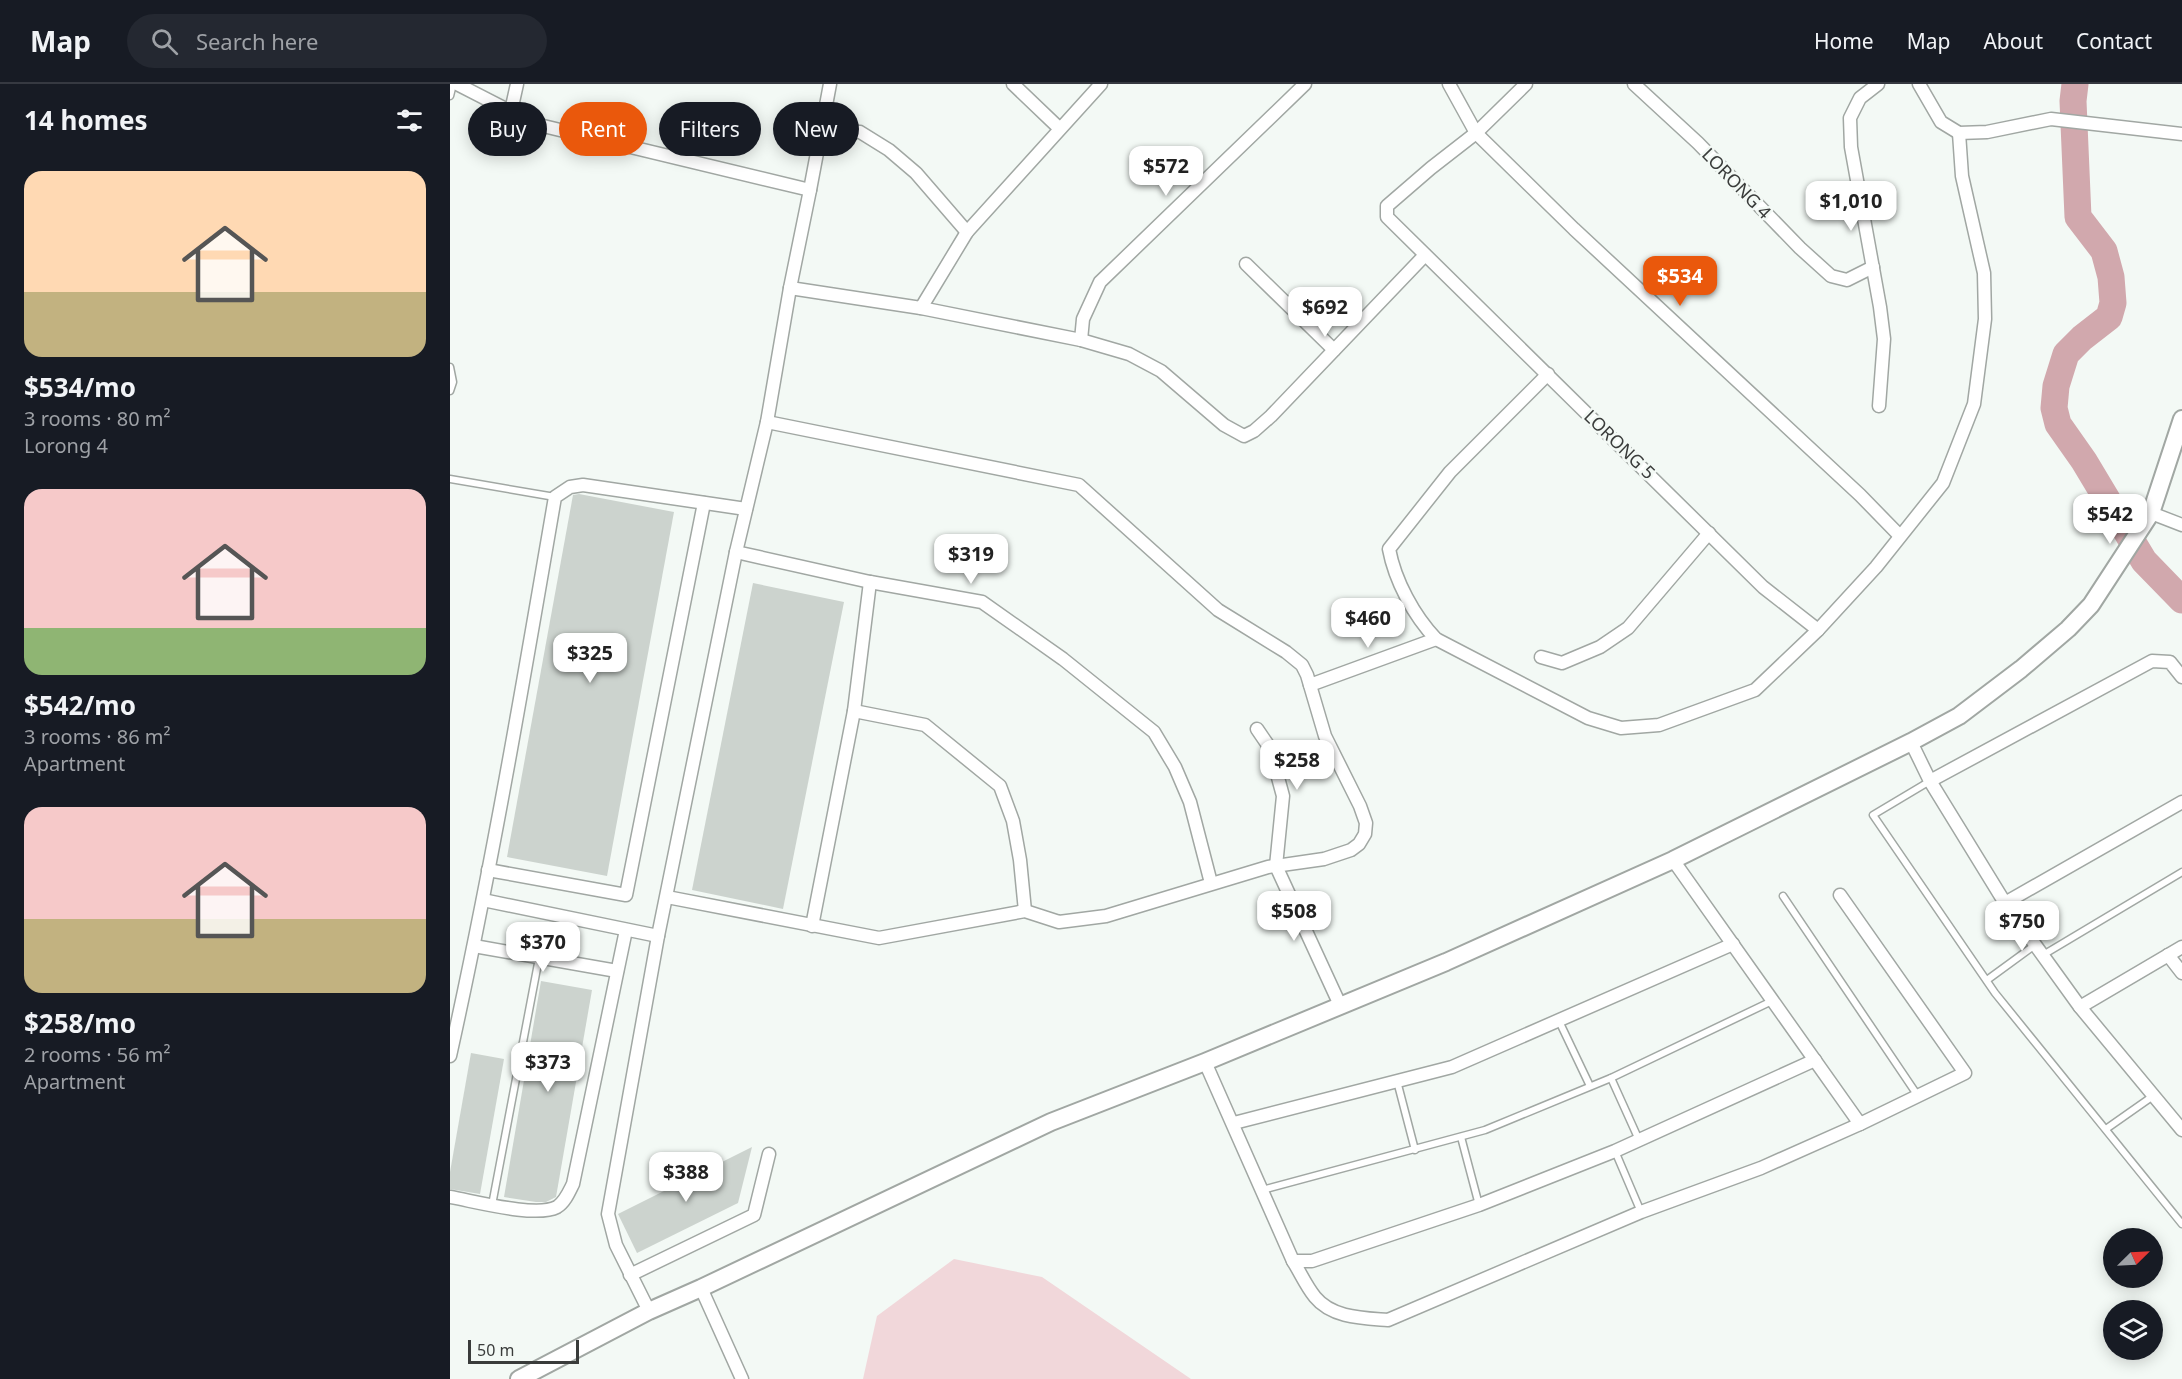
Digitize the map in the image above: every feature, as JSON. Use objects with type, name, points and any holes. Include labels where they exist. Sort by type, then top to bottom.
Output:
[{"type":"street","points":[[455,84],[492,102]]},
{"type":"street","points":[[513,102],[517,84]]},
{"type":"street","points":[[827,102],[830,84]]},
{"type":"street","points":[[1013,84],[1059,128]]},
{"type":"street","points":[[921,308],[967,232],[1101,84]]},
{"type":"street","points":[[1081,340],[1083,319],[1100,282],[1305,84]]},
{"type":"street","points":[[1449,84],[1476,133],[1574,229],[1860,495],[1900,536]]},
{"type":"street","points":[[1476,133],[1526,84]]},
{"type":"street","name":"LORONG 4","points":[[1634,84],[1698,143],[1800,248],[1831,276],[1847,280],[1873,267]]},
{"type":"street","points":[[1878,84],[1860,98],[1850,118],[1851,147],[1884,339],[1879,406]]},
{"type":"street","points":[[1919,84],[1941,122],[1959,133],[1986,132],[2051,119],[2182,134]]},
{"type":"street","points":[[547,127],[810,190]]},
{"type":"street","points":[[859,132],[890,150],[916,173],[967,232]]},
{"type":"street","name":"LORONG 5","points":[[1476,133],[1387,206],[1386,217],[1763,586],[1818,630]]},
{"type":"street","points":[[1548,374],[1450,472],[1389,549],[1393,568],[1423,626],[1436,639],[1588,718],[1621,728],[1659,725],[1755,690],[1818,630],[1876,567],[1943,483],[1974,404],[1984,319],[1984,273],[1962,176],[1959,133]]},
{"type":"street","points":[[649,1311],[616,1245],[608,1214],[658,936],[736,552],[767,422],[790,288],[817,156]]},
{"type":"street","points":[[790,288],[921,308],[1081,340],[1129,354],[1161,371],[1224,424],[1244,436],[1254,431],[1271,416],[1425,255]]},
{"type":"street","points":[[1246,264],[1334,350]]},
{"type":"street","points":[[519,1379],[649,1311],[1051,1122],[1205,1062],[1446,962],[1673,860],[1959,716],[2021,669],[2068,628],[2091,604],[2151,513],[2182,419]]},
{"type":"street","points":[[667,897],[879,938],[1025,911],[1059,922],[1106,916],[1211,883],[1276,866],[1324,859],[1351,850],[1359,844],[1365,834],[1366,824],[1360,806],[1325,736],[1302,665],[1277,646],[1218,610],[1079,485],[767,422]]},
{"type":"street","points":[[450,1056],[483,900],[555,497],[570,487],[583,485],[746,509]]},
{"type":"street","points":[[488,870],[626,895],[704,503]]},
{"type":"street","points":[[2151,513],[2182,525]]},
{"type":"street","points":[[1541,657],[1562,663],[1600,647],[1628,628],[1709,533]]},
{"type":"street","points":[[736,552],[870,582],[982,602],[1064,659],[1154,732],[1176,767],[1191,801],[1211,883]]},
{"type":"street","points":[[812,926],[854,711],[870,582]]},
{"type":"street","points":[[1310,685],[1436,639]]},
{"type":"street","points":[[1930,781],[2152,661],[2170,662],[2182,676]]},
{"type":"street","points":[[854,711],[925,725],[1000,786],[1013,821],[1025,911]]},
{"type":"street","points":[[1257,729],[1270,748],[1283,796],[1276,866],[1340,1005]]},
{"type":"street","points":[[1911,742],[1930,781],[2005,903],[2080,1007],[2182,1130]]},
{"type":"street","points":[[2005,903],[2182,802]]},
{"type":"street","points":[[1673,860],[1860,1124]]},
{"type":"street","points":[[1205,1062],[1234,1123],[1293,1261],[1315,1298],[1334,1312],[1361,1318],[1388,1320],[1641,1212],[1761,1168],[1860,1124],[1965,1073],[1840,895]]},
{"type":"street","points":[[483,900],[658,936]]},
{"type":"street","points":[[450,1197],[543,1211],[558,1206],[566,1198],[573,1184],[626,930]]},
{"type":"street","points":[[1234,1123],[1452,1067],[1733,944]]},
{"type":"street","points":[[474,946],[617,971]]},
{"type":"street","points":[[2080,1007],[2182,947]]},
{"type":"street","points":[[2168,955],[2182,973]]},
{"type":"street","points":[[1293,1261],[1312,1261],[1479,1205],[1615,1151],[1815,1060]]},
{"type":"street","points":[[630,1275],[754,1215],[769,1154]]},
{"type":"street","points":[[701,1288],[742,1379]]},
{"type":"lane","points":[[450,96],[455,84]]},
{"type":"lane","points":[[450,367],[453,382],[450,391]]},
{"type":"lane","points":[[450,479],[555,497]]},
{"type":"lane","points":[[1930,781],[1873,815],[1987,980],[2182,1224]]},
{"type":"lane","points":[[1987,980],[2182,872]]},
{"type":"lane","points":[[1783,896],[1918,1096]]},
{"type":"lane","points":[[492,1205],[540,957]]},
{"type":"lane","points":[[1262,1190],[1485,1131],[1611,1078],[1772,1001]]},
{"type":"lane","points":[[1559,1021],[1590,1086]]},
{"type":"lane","points":[[1611,1078],[1640,1140]]},
{"type":"lane","points":[[1397,1081],[1414,1150]]},
{"type":"lane","points":[[2106,1129],[2153,1096]]},
{"type":"lane","points":[[1461,1137],[1479,1205]]},
{"type":"lane","points":[[1615,1151],[1641,1212]]},
{"type":"shaded area","points":[[954,1259],[1042,1277],[1191,1379],[863,1379],[877,1316]]},
{"type":"building","points":[[579,494],[674,512],[607,876],[507,857],[573,495]]},
{"type":"building","points":[[753,583],[844,602],[783,909],[692,890]]},
{"type":"building","points":[[541,981],[592,990],[556,1197],[546,1202],[536,1202],[504,1197]]},
{"type":"building","points":[[471,1053],[504,1059],[480,1194],[450,1189],[450,1172]]},
{"type":"building","points":[[752,1147],[738,1203],[637,1253],[618,1214]]},
{"type":"waterway","points":[[2075,84],[2073,101],[2078,217],[2104,251],[2111,277],[2113,303],[2109,317],[2066,354],[2056,386],[2054,408],[2058,424],[2084,461],[2144,561],[2182,600]]}]
